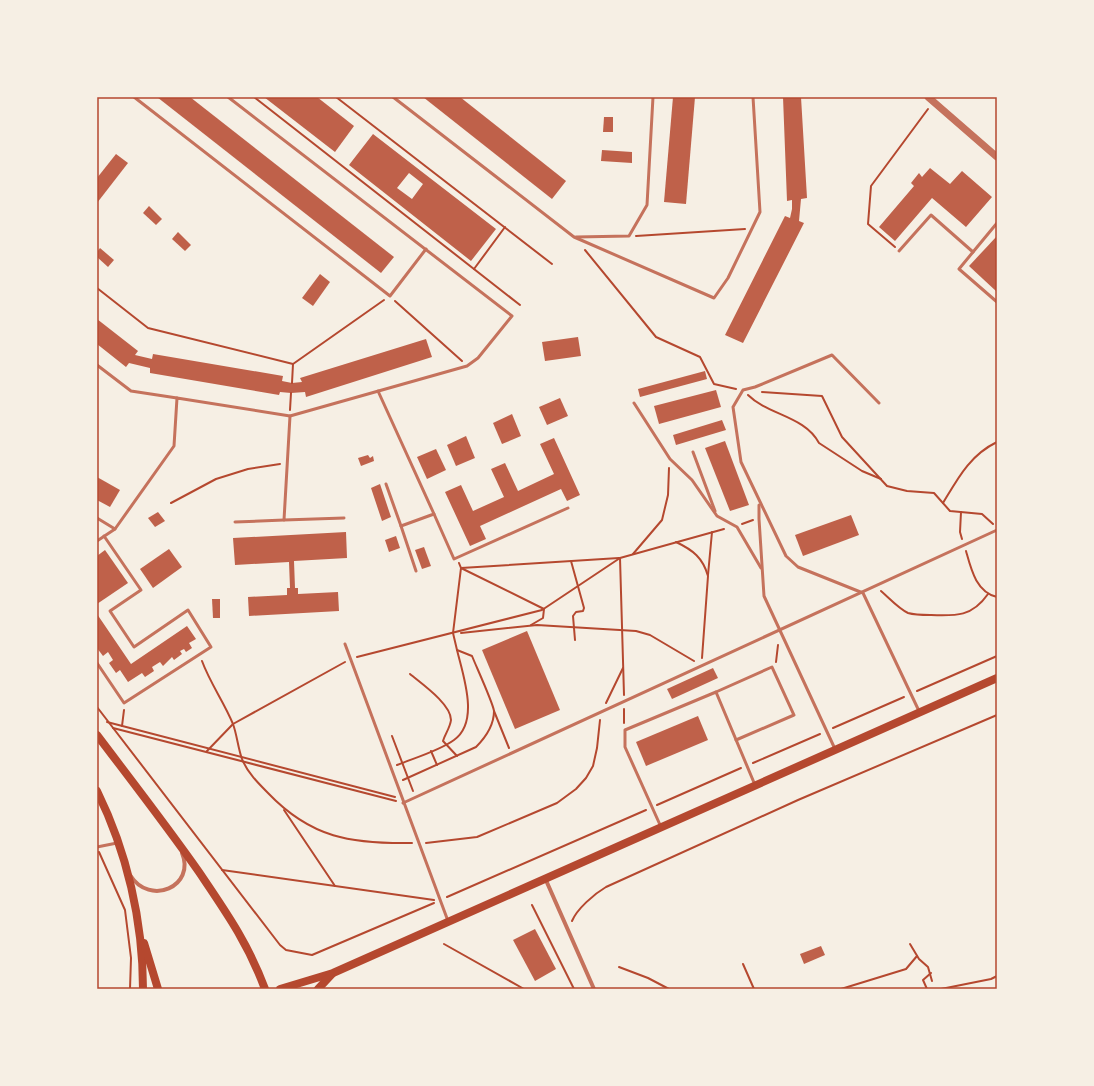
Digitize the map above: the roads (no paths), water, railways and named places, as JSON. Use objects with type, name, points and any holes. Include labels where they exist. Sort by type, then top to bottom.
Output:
[{"type":"main road","points":[[280,989],[333,973],[997,678]]},
{"type":"main road","points":[[97,735],[178,843],[245,942],[265,989]]},
{"type":"main road","points":[[97,791],[119,842],[139,927],[158,989]]},
{"type":"main road","points":[[139,927],[143,966],[142,989]]},
{"type":"main road","points":[[318,989],[333,973]]},
{"type":"street","points":[[931,99],[997,157]]},
{"type":"street","points":[[126,867],[133,879],[142,887],[151,891],[160,892],[168,890],[180,878],[184,870],[184,857],[178,843]]},
{"type":"street","points":[[545,878],[594,989]]},
{"type":"lane","points":[[134,97],[390,296],[426,249]]},
{"type":"lane","points":[[97,365],[131,391],[290,416],[467,366],[478,358],[512,316],[228,97]]},
{"type":"lane","points":[[393,97],[574,237],[714,298],[728,278],[760,212],[753,97]]},
{"type":"lane","points":[[574,237],[629,236],[647,205],[653,97]]},
{"type":"lane","points":[[899,251],[931,215],[973,252]]},
{"type":"lane","points":[[997,223],[959,269],[997,302]]},
{"type":"lane","points":[[879,403],[832,355],[755,387],[743,390],[733,407],[741,462],[759,503],[786,556],[798,567],[863,593],[920,712]]},
{"type":"lane","points":[[378,391],[454,559],[568,508]]},
{"type":"lane","points":[[97,541],[116,528],[174,446],[177,398]]},
{"type":"lane","points":[[634,403],[670,459],[692,480],[717,516],[734,526],[762,570]]},
{"type":"lane","points":[[284,520],[290,416]]},
{"type":"lane","points":[[694,452],[717,516]]},
{"type":"lane","points":[[386,484],[416,571]]},
{"type":"lane","points":[[759,503],[764,596],[835,750]]},
{"type":"lane","points":[[401,526],[434,514]]},
{"type":"lane","points":[[97,518],[116,528]]},
{"type":"lane","points":[[235,522],[344,518]]},
{"type":"lane","points":[[404,802],[601,712],[624,699],[863,593],[997,530]]},
{"type":"lane","points":[[97,663],[124,703],[211,646],[188,610],[134,647],[110,611],[141,590],[104,536]]},
{"type":"lane","points":[[345,644],[448,921]]},
{"type":"lane","points":[[661,827],[625,747],[625,730],[716,692],[772,666],[794,715],[736,740]]},
{"type":"lane","points":[[716,692],[755,785]]},
{"type":"lane","points":[[97,847],[119,842]]}]
